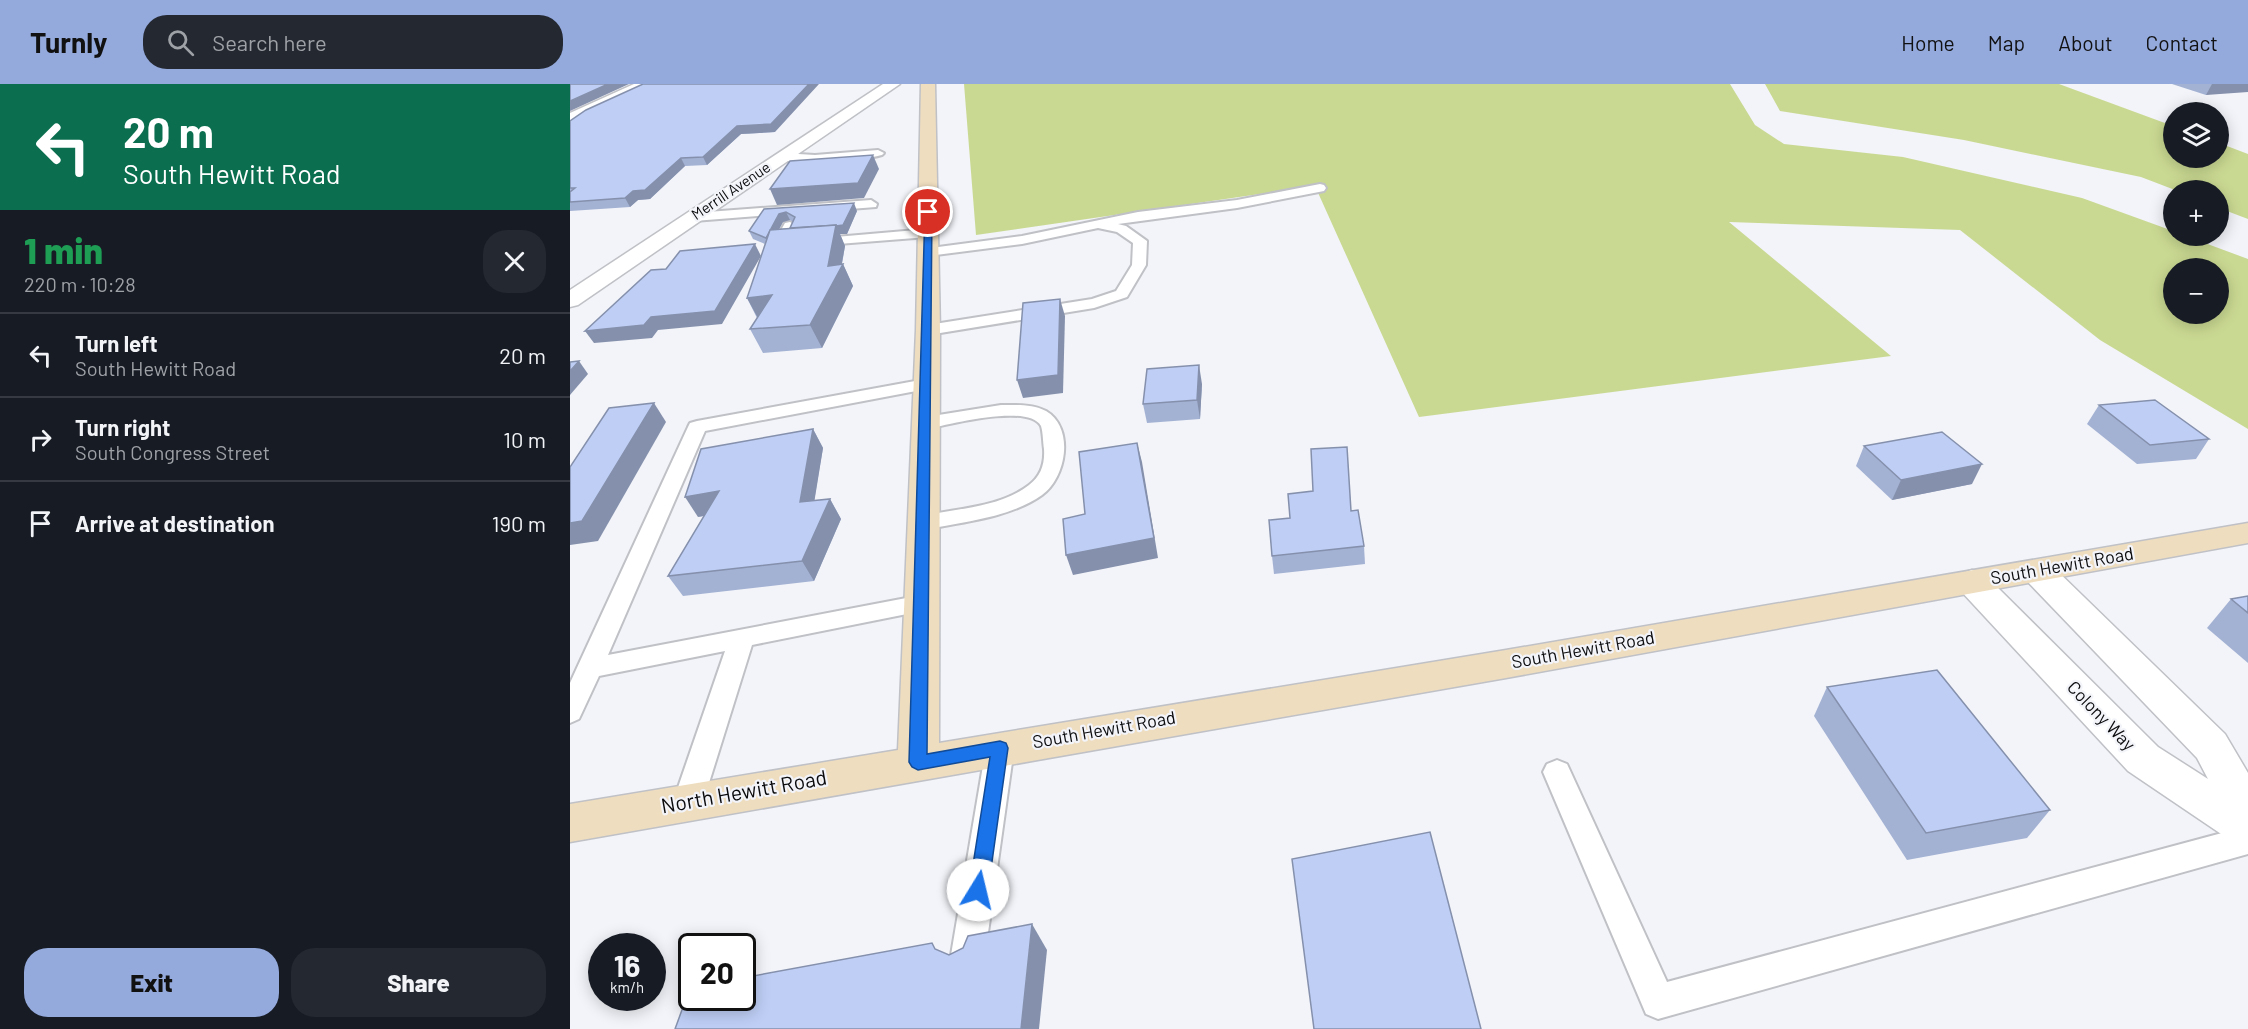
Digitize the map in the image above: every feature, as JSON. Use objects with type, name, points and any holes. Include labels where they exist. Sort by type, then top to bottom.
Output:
[{"type":"street","points":[[570,119],[646,84]]},
{"type":"street","name":"Merrill Avenue","points":[[570,300],[893,84]]},
{"type":"street","points":[[918,762],[928,330],[928,84]]},
{"type":"street","name":"South Hewitt Road","points":[[918,762],[1506,664],[2248,533]]},
{"type":"street","points":[[2037,571],[2211,746],[2248,813]]},
{"type":"street","name":"Colony Way","points":[[1972,582],[2143,759],[2248,828]]},
{"type":"street","name":"North Hewitt Road","points":[[570,822],[918,762]]},
{"type":"lane","points":[[782,157],[815,159],[878,153]]},
{"type":"lane","points":[[790,226],[779,246],[1022,240],[1138,216],[1237,204],[1320,188]]},
{"type":"lane","points":[[693,217],[872,204]]},
{"type":"lane","points":[[928,330],[1094,303],[1122,294],[1139,265],[1140,242],[1121,229],[1097,224]]},
{"type":"lane","points":[[570,712],[697,427],[926,384]]},
{"type":"lane","points":[[923,523],[1009,503],[1032,495],[1045,483],[1053,468],[1050,425],[1038,414],[999,411],[926,423]]},
{"type":"lane","points":[[590,668],[922,603]]},
{"type":"lane","points":[[688,802],[742,638]]},
{"type":"lane","points":[[968,961],[1000,748]]},
{"type":"lane","points":[[1557,772],[1658,1002],[2248,840]]},
{"type":"green space","points":[[964,84],[1730,84],[1755,125],[1784,144],[1903,157],[2082,198],[2163,227],[2163,246],[2213,246],[2248,259],[2248,429],[2100,340],[1960,230],[1729,222],[1891,356],[1419,417],[1315,186],[976,235]]},
{"type":"green space","points":[[1765,84],[2059,84],[2163,122],[2163,168],[2229,168],[2229,147],[2248,154],[2248,219],[2229,212],[2229,180],[2163,180],[2163,185],[2141,177],[1964,140],[1780,111]]},
{"type":"building","points":[[570,84],[608,84],[570,101]]},
{"type":"building","points":[[643,84],[809,84],[771,124],[737,126],[703,157],[681,158],[645,190],[633,191],[625,198],[570,202],[570,192],[575,188],[570,188],[570,121],[586,110]]},
{"type":"building","points":[[873,155],[858,183],[770,189],[790,161]]},
{"type":"building","points":[[854,203],[843,225],[790,228],[795,217],[786,212],[779,214],[766,238],[749,231],[764,209]]},
{"type":"building","points":[[836,225],[828,266],[843,264],[810,325],[750,329],[772,295],[747,298],[770,230]]},
{"type":"building","points":[[755,244],[715,311],[651,317],[644,325],[585,331],[651,270],[666,269],[680,251]]},
{"type":"building","points":[[1060,299],[1058,375],[1017,380],[1023,303]]},
{"type":"building","points":[[579,361],[570,371],[570,362]]},
{"type":"building","points":[[1199,365],[1197,400],[1143,404],[1147,369]]},
{"type":"building","points":[[2155,400],[2209,439],[2150,445],[2099,405]]},
{"type":"building","points":[[654,403],[582,521],[570,523],[570,467],[609,408]]},
{"type":"building","points":[[813,429],[800,502],[830,499],[802,561],[668,576],[719,491],[685,497],[701,449]]},
{"type":"building","points":[[1942,432],[1982,464],[1901,480],[1864,446]]},
{"type":"building","points":[[1137,443],[1154,538],[1066,555],[1063,519],[1085,514],[1079,452]]},
{"type":"building","points":[[1347,447],[1351,511],[1358,510],[1364,546],[1272,556],[1269,520],[1290,518],[1288,494],[1313,491],[1311,449]]},
{"type":"building","points":[[2248,596],[2248,613],[2231,599]]},
{"type":"building","points":[[1937,670],[2050,810],[1926,833],[1827,687]]},
{"type":"building","points":[[1430,832],[1481,1029],[1314,1029],[1292,859]]},
{"type":"building","points":[[1032,924],[1021,1029],[675,1029],[682,1011],[756,1011],[756,975],[932,943],[935,949],[949,955],[963,948],[968,936]]},
{"type":"route","points":[[928,212],[928,330],[918,762],[1000,748],[978,890]]}]
